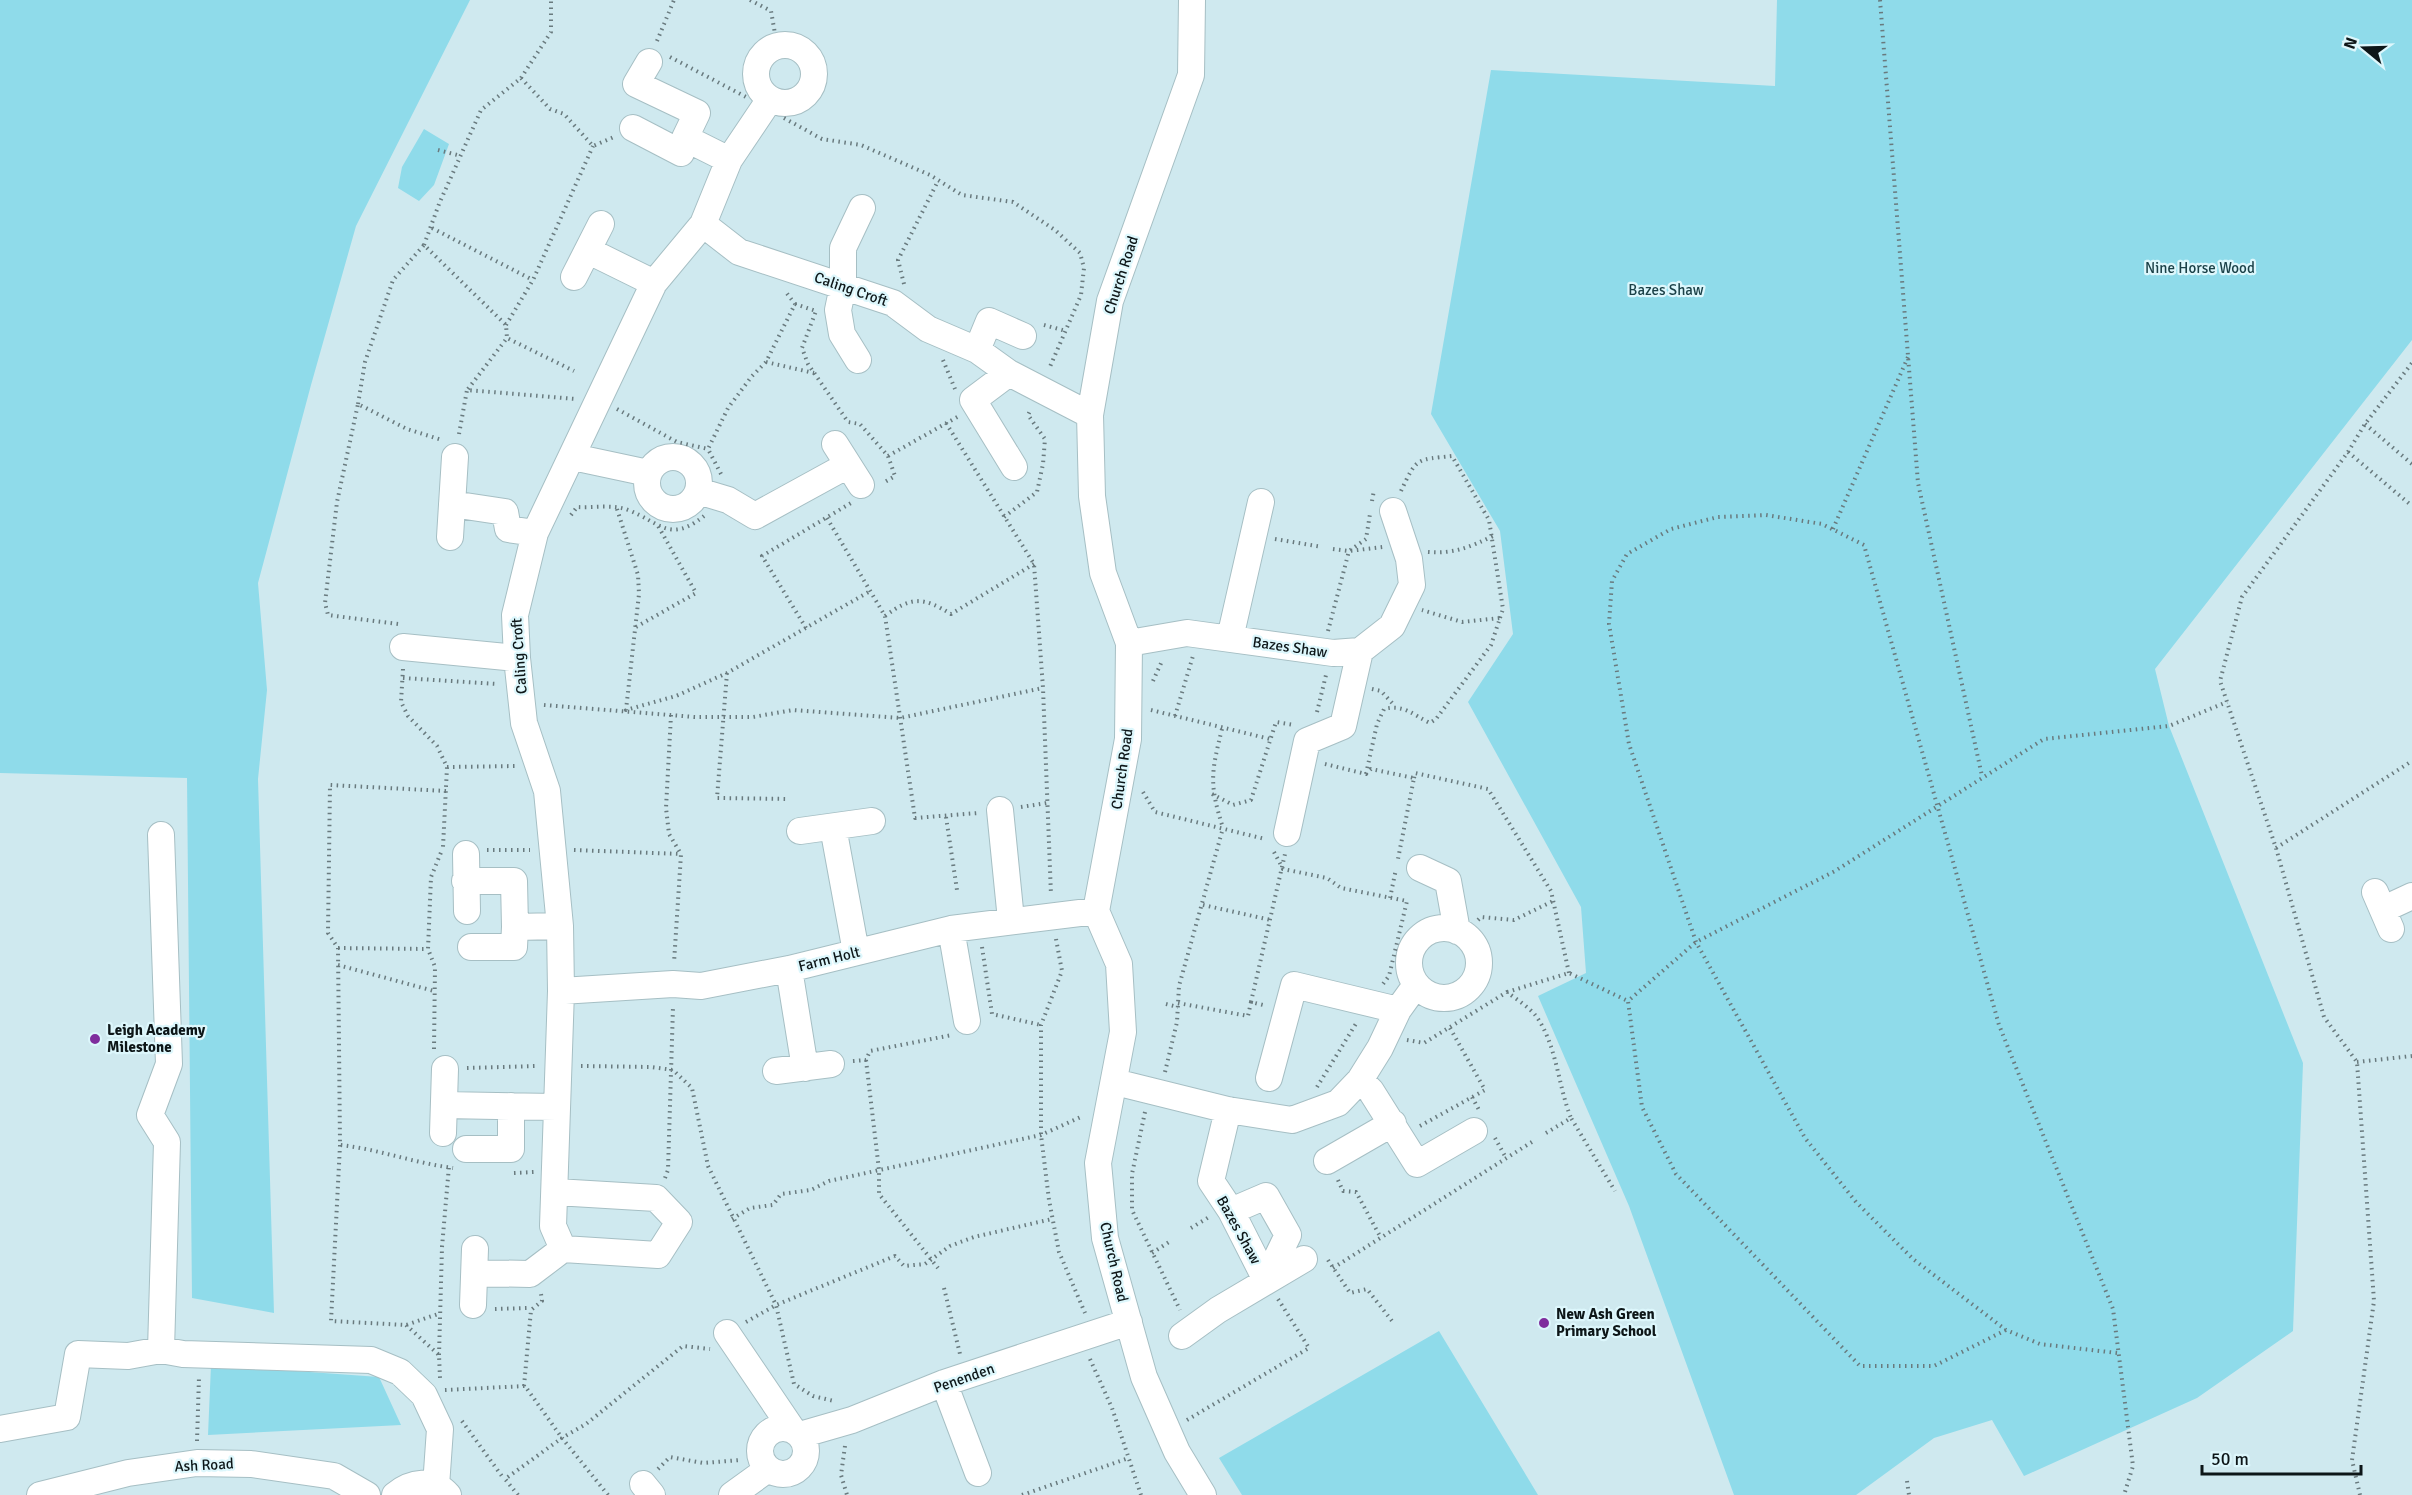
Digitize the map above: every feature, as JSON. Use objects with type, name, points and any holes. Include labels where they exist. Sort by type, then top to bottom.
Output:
[{"type":"street","name":"Church Road","points":[[1192,0],[1191,75],[1110,301],[1090,415],[1092,496],[1103,573],[1129,643],[1128,739],[1096,911],[1119,964],[1123,1032],[1114,1090],[1098,1163],[1105,1238],[1144,1377],[1177,1452],[1203,1495]]},
{"type":"street","points":[[788,44],[806,53],[814,66],[815,76],[808,93],[800,100],[767,103],[757,83],[756,66],[768,50],[777,45],[788,44]]},
{"type":"street","points":[[633,128],[681,153],[697,112],[636,84],[651,56]]},
{"type":"street","name":"Caling Croft","points":[[522,704],[515,615],[535,533],[601,400],[654,283],[703,224],[729,160],[767,103]]},
{"type":"street","points":[[686,138],[729,160]]},
{"type":"street","points":[[858,360],[842,334],[838,310],[843,286],[843,248],[862,208]]},
{"type":"street","points":[[574,277],[601,224]]},
{"type":"street","name":"Caling Croft","points":[[703,224],[739,252],[893,303],[928,329],[977,350],[1009,373],[1090,415]]},
{"type":"street","points":[[589,251],[654,283]]},
{"type":"street","points":[[977,350],[989,321],[1023,336]]},
{"type":"street","points":[[1009,373],[973,400],[1014,467]]},
{"type":"street","points":[[450,537],[456,450]]},
{"type":"street","points":[[573,456],[648,473]]},
{"type":"street","points":[[707,494],[687,505],[672,509],[663,507],[651,497],[647,488],[648,473],[660,460],[680,458],[688,461],[696,471],[707,494],[755,516],[848,465]]},
{"type":"street","points":[[1230,638],[1261,502]]},
{"type":"street","points":[[452,504],[505,512],[508,529],[535,533]]},
{"type":"street","points":[[1287,833],[1307,741],[1343,726],[1360,651],[1392,626],[1405,604],[1412,585],[1405,547],[1393,511]]},
{"type":"street","name":"Bazes Shaw","points":[[1129,643],[1187,633],[1230,638],[1325,658],[1360,651]]},
{"type":"street","points":[[403,646],[517,658]]},
{"type":"street","points":[[522,704],[538,765],[548,792],[560,926],[561,992],[553,1226],[563,1249]]},
{"type":"street","points":[[1000,810],[1011,920]]},
{"type":"street","points":[[800,831],[872,821]]},
{"type":"street","points":[[833,827],[855,952]]},
{"type":"street","points":[[161,835],[169,1064],[150,1115],[167,1142],[181,1352]]},
{"type":"street","points":[[451,850],[465,881],[466,911]]},
{"type":"street","points":[[1420,868],[1448,881],[1459,932]]},
{"type":"street","points":[[465,881],[514,881],[514,947],[471,947]]},
{"type":"street","points":[[2383,910],[2412,896]]},
{"type":"street","name":"Farm Holt","points":[[561,992],[673,984],[701,986],[789,969],[951,929],[1096,911]]},
{"type":"street","points":[[515,927],[560,926]]},
{"type":"street","points":[[1442,928],[1459,932],[1475,947],[1479,968],[1469,988],[1459,995],[1436,998],[1416,985],[1410,972],[1409,960],[1412,948],[1420,937],[1442,928]]},
{"type":"street","points":[[951,929],[967,1021]]},
{"type":"street","points":[[789,969],[805,1068]]},
{"type":"street","points":[[1269,1078],[1294,985],[1398,1010]]},
{"type":"street","points":[[1114,1090],[1155,1092],[1228,1110],[1292,1120],[1298,1118],[1338,1103],[1360,1080],[1386,1036],[1398,1010],[1416,985]]},
{"type":"street","points":[[776,1071],[831,1064]]},
{"type":"street","points":[[443,1133],[445,1069]]},
{"type":"street","points":[[1360,1080],[1371,1091],[1417,1164],[1474,1131]]},
{"type":"street","points":[[444,1105],[556,1107]]},
{"type":"street","points":[[458,1162],[511,1149],[511,1106]]},
{"type":"street","name":"Bazes Shaw","points":[[1228,1110],[1211,1181],[1231,1211],[1266,1280]]},
{"type":"street","points":[[1327,1161],[1396,1129]]},
{"type":"street","points":[[473,1305],[475,1261],[530,1274],[563,1249],[658,1255],[679,1222],[656,1198],[556,1182]]},
{"type":"street","points":[[1231,1211],[1266,1196],[1288,1235],[1266,1280]]},
{"type":"street","name":"Bazes Shaw","points":[[1186,1333],[1218,1310],[1304,1259]]},
{"type":"street","name":"Penenden","points":[[765,1464],[761,1443],[769,1432],[776,1428],[796,1432],[852,1420],[955,1381],[1129,1322]]},
{"type":"street","points":[[727,1333],[806,1449],[801,1466],[787,1474],[775,1473],[765,1464],[732,1495]]},
{"type":"street","points":[[0,1429],[67,1417],[78,1354],[128,1356],[181,1352],[371,1360],[400,1372],[424,1395],[440,1428],[442,1490],[421,1483],[407,1486],[395,1495]]},
{"type":"street","points":[[955,1381],[978,1473]]},
{"type":"street","name":"Ash Road","points":[[40,1495],[128,1473],[197,1463],[251,1464],[334,1476],[367,1495]]},
{"type":"path","points":[[551,0],[551,32],[521,78],[481,110],[424,245],[393,280],[365,362],[337,502],[325,603],[328,615],[401,624],[405,627],[401,702],[408,716],[437,746],[447,767],[446,791],[451,850],[431,877],[428,948],[435,967],[434,1068],[651,1067],[673,1070],[692,1088],[708,1166],[776,1305],[794,1384],[813,1396],[845,1404],[852,1420],[841,1475],[847,1495]]},
{"type":"path","points":[[674,0],[651,56],[767,103],[822,139],[861,145],[938,181],[962,195],[1013,202],[1055,230],[1080,253],[1084,268],[1081,295],[1040,389]]},
{"type":"path","points":[[750,0],[771,11],[777,45]]},
{"type":"path","points":[[1880,0],[1918,483],[1982,777]]},
{"type":"path","points":[[521,78],[549,109],[564,114],[593,146]]},
{"type":"path","points":[[358,404],[407,429],[456,450],[467,390],[507,338],[506,326],[533,280],[593,146],[633,128]]},
{"type":"path","points":[[438,150],[461,156]]},
{"type":"path","points":[[893,303],[904,285],[898,260],[938,181]]},
{"type":"path","points":[[432,228],[533,280]]},
{"type":"path","points":[[424,245],[506,326]]},
{"type":"path","points":[[708,449],[728,408],[752,376],[766,362],[795,304],[774,278],[779,265]]},
{"type":"path","points":[[928,329],[957,395]]},
{"type":"path","points":[[507,338],[574,371]]},
{"type":"path","points":[[1833,529],[1909,356]]},
{"type":"path","points":[[766,362],[814,373]]},
{"type":"path","points":[[2360,1495],[2352,1460],[2374,1301],[2357,1062],[2324,1017],[2276,848],[2220,681],[2242,597],[2348,452],[2365,424],[2412,363]]},
{"type":"path","points":[[467,390],[601,400],[677,442],[708,449],[721,473],[707,494],[708,512],[694,524],[674,530],[627,509],[577,507],[564,523]]},
{"type":"path","points":[[888,456],[964,413]]},
{"type":"path","points":[[946,423],[1034,564],[1043,688],[1052,916],[1062,971],[1041,1025],[1041,1135],[1052,1219],[1059,1252],[1141,1495]]},
{"type":"path","points":[[2365,424],[2412,464]]},
{"type":"path","points":[[2348,452],[2412,506]]},
{"type":"path","points":[[1366,774],[1377,724],[1384,709],[1395,706],[1405,708],[1430,723],[1436,719],[1491,645],[1503,609],[1489,520],[1452,456],[1420,459],[1412,466],[1393,511]]},
{"type":"path","points":[[1316,718],[1325,658],[1349,551],[1366,538],[1374,490]]},
{"type":"path","points":[[617,509],[638,575],[636,628],[626,710]]},
{"type":"path","points":[[2117,1353],[2040,1344],[2006,1330],[1913,1259],[1856,1202],[1805,1138],[1696,942],[1629,744],[1609,624],[1612,581],[1627,554],[1671,529],[1718,517],[1766,515],[1821,524],[1864,545],[1999,1025],[2113,1309],[2133,1466],[2124,1495]]},
{"type":"path","points":[[827,518],[872,590],[885,616],[915,818],[946,817],[1047,803]]},
{"type":"path","points":[[636,628],[696,593],[657,524]]},
{"type":"path","points":[[1254,535],[1322,547]]},
{"type":"path","points":[[1333,549],[1349,551],[1405,547],[1448,553],[1465,550],[1493,537]]},
{"type":"path","points":[[885,616],[899,605],[918,600],[932,603],[951,614],[1034,564]]},
{"type":"path","points":[[626,710],[676,696],[727,673],[872,590]]},
{"type":"path","points":[[1405,604],[1462,622],[1500,618]]},
{"type":"path","points":[[1152,686],[1166,652],[1166,636]]},
{"type":"path","points":[[1175,716],[1195,648]]},
{"type":"path","points":[[727,673],[721,718],[717,798],[788,799]]},
{"type":"path","points":[[403,678],[522,704],[721,718],[753,717],[793,710],[900,718],[1043,688]]},
{"type":"path","points":[[1628,1001],[1696,942],[1835,871],[1937,804],[2044,739],[2169,726],[2227,702]]},
{"type":"path","points":[[1146,717],[1148,708],[1222,729],[1270,739]]},
{"type":"path","points":[[656,1198],[668,1170],[673,1070],[673,984],[681,854],[669,834],[666,808],[671,716]]},
{"type":"path","points":[[1212,794],[1233,805],[1251,800],[1276,722],[1304,727]]},
{"type":"path","points":[[1186,1333],[1132,1210],[1132,1173],[1177,1022],[1179,986],[1203,905],[1221,829],[1212,794],[1212,771],[1222,729]]},
{"type":"path","points":[[1303,759],[1366,774]]},
{"type":"path","points":[[2276,848],[2412,761]]},
{"type":"path","points":[[447,767],[538,765]]},
{"type":"path","points":[[1366,774],[1371,769],[1414,778]]},
{"type":"path","points":[[1390,898],[1415,773],[1488,789],[1551,891],[1569,973]]},
{"type":"path","points":[[1141,782],[1143,794],[1155,812],[1266,839],[1283,869],[1327,878],[1341,888],[1407,901],[1389,976],[1369,1003],[1298,1118]]},
{"type":"path","points":[[438,1314],[406,1325],[331,1321],[340,1145],[338,948],[328,933],[330,785],[446,791]]},
{"type":"path","points":[[946,817],[957,890]]},
{"type":"path","points":[[1166,1004],[1248,1016],[1283,869],[1287,833]]},
{"type":"path","points":[[1459,932],[1481,917],[1514,920],[1553,901]]},
{"type":"path","points":[[1203,905],[1272,920]]},
{"type":"path","points":[[979,925],[992,1014]]},
{"type":"path","points":[[338,948],[428,948]]},
{"type":"path","points":[[338,964],[434,991]]},
{"type":"path","points":[[1386,1036],[1424,1043],[1507,992],[1569,973],[1628,1001]]},
{"type":"path","points":[[1507,992],[1536,1015],[1544,1031],[1571,1118],[1615,1191]]},
{"type":"path","points":[[1628,1001],[1642,1107],[1676,1174],[1860,1366],[1934,1366],[2006,1330]]},
{"type":"path","points":[[1251,1002],[1287,1011]]},
{"type":"path","points":[[938,1268],[879,1194],[879,1170],[866,1059],[870,1051],[952,1035],[967,1021],[992,1014],[1041,1025]]},
{"type":"path","points":[[1396,1129],[1485,1090],[1450,1028]]},
{"type":"path","points":[[2357,1062],[2412,1056]]},
{"type":"path","points":[[831,1064],[866,1059]]},
{"type":"path","points":[[732,1219],[750,1208],[773,1205],[781,1194],[811,1190],[829,1181],[1041,1135],[1091,1113],[1114,1090]]},
{"type":"path","points":[[1546,1133],[1571,1118]]},
{"type":"path","points":[[1333,1268],[1535,1140]]},
{"type":"path","points":[[340,1145],[370,1148],[405,1161],[458,1162],[438,1314],[439,1355]]},
{"type":"path","points":[[509,1173],[556,1182]]},
{"type":"path","points":[[518,1495],[505,1479],[562,1438],[586,1424],[683,1346],[712,1350],[727,1333],[776,1305],[895,1256],[904,1266],[925,1264],[950,1246],[974,1237],[1052,1219]]},
{"type":"path","points":[[1152,1253],[1169,1242]]},
{"type":"path","points":[[1304,1259],[1320,1249],[1350,1293],[1367,1289],[1392,1321]]},
{"type":"path","points":[[538,1268],[542,1301],[531,1310],[524,1386],[608,1495]]},
{"type":"path","points":[[1186,1421],[1309,1348],[1266,1280]]},
{"type":"path","points":[[944,1288],[955,1381]]},
{"type":"path","points":[[181,1352],[197,1463]]},
{"type":"path","points":[[441,1390],[524,1386]]},
{"type":"path","points":[[647,1489],[651,1472],[670,1457],[703,1463],[765,1464]]},
{"type":"path","points":[[1022,1495],[1129,1458]]},
{"type":"path","points":[[1907,1481],[1909,1495]]},
{"type":"green space","points":[[0,0],[470,0],[356,226],[258,583],[267,690],[258,779],[274,1313],[192,1298],[187,778],[0,773]]},
{"type":"green space","name":"Nine Horse Wood","points":[[1777,0],[2412,0],[2412,340],[2155,669],[2169,726],[2303,1063],[2293,1331],[2197,1398],[2024,1476],[1992,1420],[1934,1438],[1856,1495],[1734,1495],[1629,1206],[1538,996],[1586,973],[1581,907],[1468,702],[1513,634],[1500,531],[1431,414],[1491,70],[1775,86]]},
{"type":"green space","points":[[424,129],[449,144],[434,185],[419,201],[398,188],[402,167]]},
{"type":"green space","points":[[1439,1331],[1538,1495],[1242,1495],[1219,1458]]},
{"type":"green space","points":[[211,1365],[379,1377],[401,1425],[208,1435]]},
{"type":"place","name":"Leigh Academy Milestone","points":[[95,1039]]},
{"type":"place","name":"New Ash Green Primary School","points":[[1544,1323]]}]
